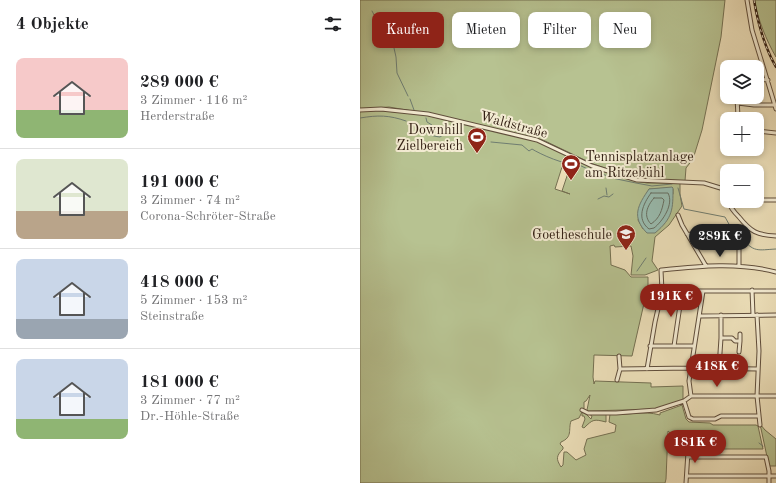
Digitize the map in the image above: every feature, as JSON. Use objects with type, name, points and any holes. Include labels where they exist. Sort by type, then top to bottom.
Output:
[{"type":"street","points":[[747,0],[752,30],[776,109]]},
{"type":"street","points":[[764,80],[768,80]]},
{"type":"street","points":[[746,104],[775,105]]},
{"type":"street","name":"Waldstraße","points":[[360,110],[381,109],[428,114],[537,140],[592,166],[637,180],[704,183],[720,188]]},
{"type":"street","points":[[764,132],[776,133]]},
{"type":"street","points":[[764,200],[776,200]]},
{"type":"street","points":[[732,208],[748,228],[761,235],[776,236]]},
{"type":"street","points":[[678,215],[682,225],[706,266]]},
{"type":"street","points":[[687,234],[739,236],[748,228]]},
{"type":"street","points":[[739,236],[739,266]]},
{"type":"street","points":[[647,370],[650,346],[662,291],[661,270],[706,266],[739,266],[755,267],[776,272]]},
{"type":"street","points":[[752,290],[759,340],[757,396],[760,425]]},
{"type":"street","points":[[662,291],[776,291]]},
{"type":"street","points":[[691,396],[689,381],[703,291]]},
{"type":"street","points":[[674,346],[682,292]]},
{"type":"street","points":[[700,316],[776,315]]},
{"type":"street","points":[[719,368],[721,316]]},
{"type":"street","points":[[739,352],[740,334]]},
{"type":"street","points":[[721,338],[732,338],[735,341],[740,341]]},
{"type":"street","points":[[650,346],[694,346]]},
{"type":"street","points":[[617,380],[620,369],[619,356]]},
{"type":"street","points":[[620,369],[758,369]]},
{"type":"street","points":[[582,410],[588,413],[616,413],[656,410],[684,401],[691,396],[776,396]]},
{"type":"street","points":[[684,401],[689,417],[693,419],[715,419],[721,416],[758,416]]},
{"type":"street","points":[[686,483],[688,452]]},
{"type":"street","points":[[688,457],[719,455],[766,457],[769,483]]},
{"type":"street","points":[[687,476],[776,476]]},
{"type":"green space","points":[[360,0],[725,0],[721,37],[702,130],[693,159],[686,168],[685,181],[642,179],[625,175],[593,164],[543,140],[424,113],[389,107],[360,109]]},
{"type":"green space","points":[[754,0],[776,0],[776,57],[763,29]]},
{"type":"green space","points":[[372,110],[421,114],[529,139],[545,144],[584,163],[636,181],[647,183],[680,183],[682,206],[669,225],[655,237],[652,261],[658,270],[645,275],[631,275],[633,256],[631,246],[610,246],[611,265],[625,270],[631,277],[648,277],[648,299],[645,299],[632,356],[594,355],[593,377],[594,384],[595,381],[651,383],[651,387],[683,386],[683,400],[656,409],[588,411],[590,395],[584,402],[584,408],[579,418],[571,421],[569,436],[560,444],[563,449],[558,456],[558,462],[561,467],[563,465],[564,452],[567,452],[576,460],[586,455],[584,449],[587,439],[615,432],[616,425],[609,422],[610,414],[647,413],[660,415],[660,413],[682,405],[686,419],[689,422],[710,423],[713,425],[758,426],[763,449],[697,449],[684,445],[668,431],[665,483],[360,483],[360,111]],"holes":[[[565,165],[570,167],[562,191],[570,194],[555,189],[562,167]],[[649,189],[673,189],[673,194],[643,229],[638,220]]]},
{"type":"green space","points":[[582,412],[591,419],[592,416],[589,414],[606,414],[606,422],[594,420],[584,428],[582,427],[585,419],[584,416],[582,416]]},
{"type":"green space","points":[[760,424],[776,439],[776,466],[769,466]]},
{"type":"water","points":[[672,187],[673,202],[669,218],[655,233],[647,233],[639,222],[638,216],[639,206],[642,200],[649,189]]},
{"type":"waterway","points":[[372,11],[389,43],[394,48],[397,73],[408,96]]},
{"type":"waterway","points":[[410,99],[414,110]]},
{"type":"waterway","points":[[360,118],[383,116],[406,121]]},
{"type":"waterway","points":[[426,118],[427,122],[435,129],[438,128],[440,131],[447,131]]},
{"type":"waterway","points":[[420,126],[426,133],[437,137],[440,137],[447,132],[464,133]]},
{"type":"waterway","points":[[470,136],[483,141]]},
{"type":"waterway","points":[[491,142],[522,145],[529,151],[532,149],[553,159],[566,163],[577,164],[595,174],[605,175],[612,178],[652,186],[672,184]]},
{"type":"waterway","points":[[606,188],[607,195]]},
{"type":"waterway","points":[[678,188],[684,209],[725,217],[730,226],[739,233]]},
{"type":"waterway","points":[[598,199],[604,196],[609,197],[613,194]]},
{"type":"waterway","points":[[741,237],[749,246],[753,248],[764,250],[776,249]]},
{"type":"waterway","points":[[637,271],[646,258]]},
{"type":"waterway","points":[[759,443],[763,446]]},
{"type":"railway","points":[[754,0],[762,35],[776,67]]},
{"type":"place","name":"Downhill Zielbereich","points":[[477,154]]},
{"type":"place","name":"Tennisplatzanlage am Ritzebühl","points":[[571,181]]},
{"type":"place","name":"Goetheschule","points":[[626,251]]}]
